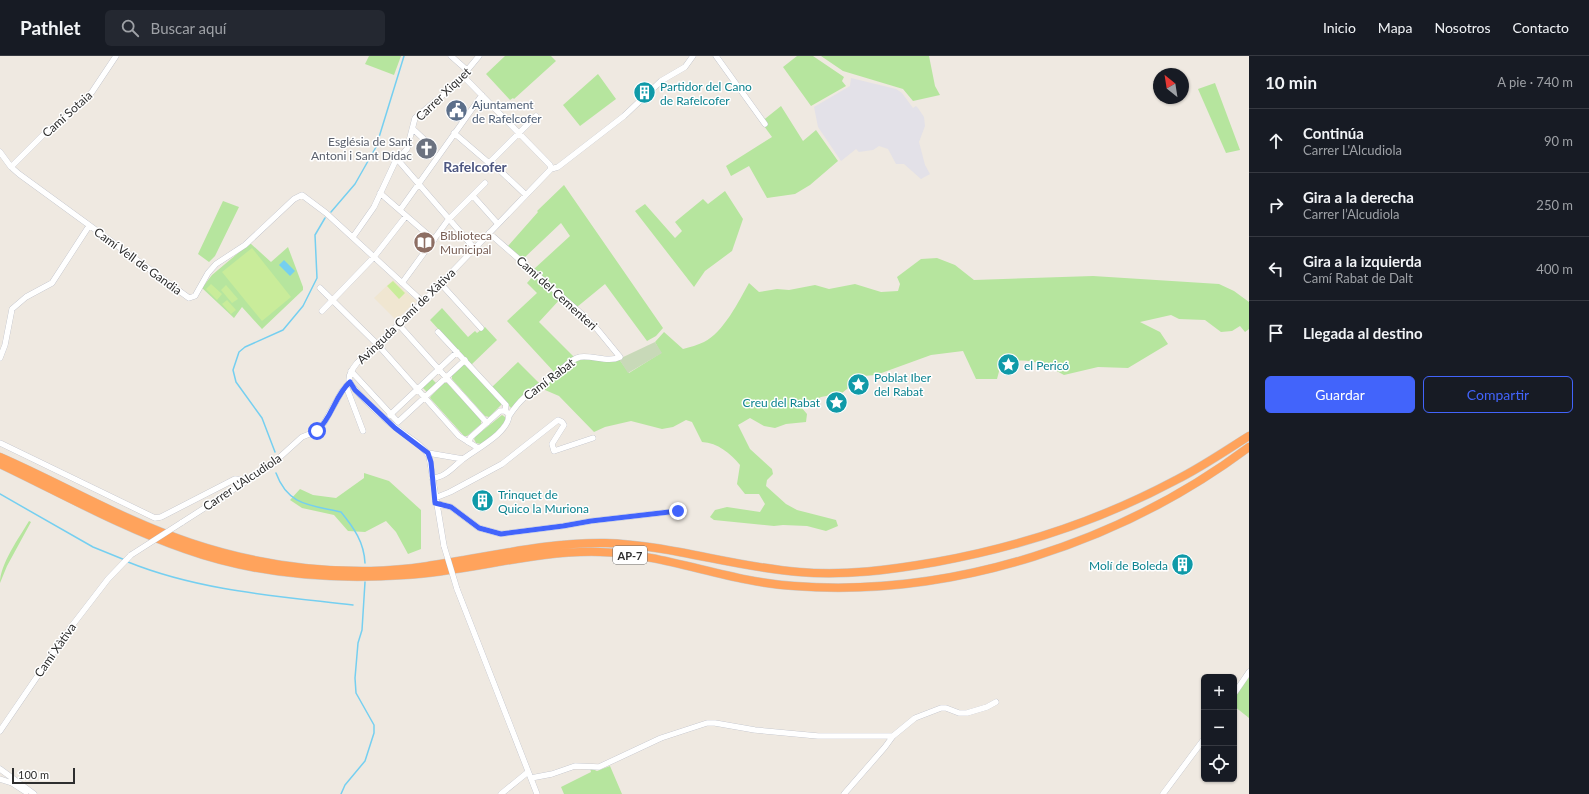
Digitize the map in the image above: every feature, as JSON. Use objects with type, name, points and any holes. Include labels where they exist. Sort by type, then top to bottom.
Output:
[{"type":"highway","name":"AP-7","points":[[0,457],[117,513],[173,537],[230,554],[277,564],[358,570],[400,569],[541,547],[606,543],[665,548],[762,568],[836,574],[906,567],[951,559],[1044,536],[1152,493],[1203,465],[1249,436]]},
{"type":"highway","name":"AP-7","points":[[0,464],[113,518],[173,544],[233,562],[276,571],[358,578],[410,575],[551,553],[601,552],[658,559],[764,583],[835,588],[908,584],[1028,558],[1063,546],[1126,521],[1154,508],[1206,477],[1249,447]]},
{"type":"street","name":"Camí Sotaia","points":[[11,167],[48,130],[63,120],[92,92],[116,56]]},
{"type":"street","points":[[451,56],[468,71]]},
{"type":"street","name":"Carrer Xiquet","points":[[353,237],[372,210],[395,162],[406,149],[416,117],[440,99],[468,71],[479,56]]},
{"type":"street","name":"Avinguda Camí de Xàtiva","points":[[348,384],[351,371],[357,363],[378,345],[441,284],[551,169],[558,167],[624,116],[661,81],[685,67],[693,56]]},
{"type":"street","points":[[716,56],[765,124]]},
{"type":"street","points":[[463,76],[482,94],[518,134],[550,165],[551,169]]},
{"type":"street","points":[[400,210],[482,94]]},
{"type":"street","points":[[490,161],[536,116]]},
{"type":"street","points":[[413,129],[428,143]]},
{"type":"street","points":[[454,134],[490,161],[526,195]]},
{"type":"street","name":"Camí Vell de Gandia","points":[[0,152],[11,167],[89,226],[192,298],[195,296],[208,273],[216,264],[245,245],[296,197],[303,196],[326,213],[353,237]]},
{"type":"street","points":[[398,160],[475,249]]},
{"type":"street","points":[[402,283],[449,219],[485,183]]},
{"type":"street","points":[[380,193],[434,240]]},
{"type":"street","points":[[472,196],[498,224]]},
{"type":"street","points":[[322,310],[374,257],[406,216]]},
{"type":"street","points":[[0,358],[6,345],[12,310],[26,297],[52,282],[89,226]]},
{"type":"street","name":"Camí del Cementeri","points":[[490,233],[583,315],[597,329],[620,357]]},
{"type":"street","points":[[353,237],[423,302]]},
{"type":"street","points":[[441,284],[481,328]]},
{"type":"street","points":[[320,288],[378,345],[459,436],[478,448]]},
{"type":"street","points":[[399,324],[487,423]]},
{"type":"street","points":[[438,332],[506,405],[505,411],[509,416]]},
{"type":"street","points":[[390,415],[457,352]]},
{"type":"street","name":"Camí Rabat","points":[[432,478],[443,475],[462,459],[498,434],[509,416],[524,397],[555,376],[575,358],[589,356],[611,359],[620,357]]},
{"type":"street","points":[[351,371],[398,422],[465,360]]},
{"type":"street","points":[[348,384],[363,431]]},
{"type":"street","points":[[348,384],[395,428],[428,453],[462,459]]},
{"type":"street","name":"Carrer L'Alcudiola","points":[[114,571],[131,555],[276,461],[302,437],[317,431],[348,384]]},
{"type":"street","points":[[468,442],[500,411],[505,411]]},
{"type":"street","points":[[435,500],[496,467],[525,447],[558,420],[562,422],[564,426],[552,444],[554,452],[593,438]]},
{"type":"street","points":[[0,443],[155,518],[161,517],[235,479],[245,480]]},
{"type":"street","points":[[428,453],[444,546],[456,589],[537,794]]},
{"type":"street","points":[[435,500],[451,507],[479,528],[501,534],[591,521],[678,511]]},
{"type":"street","name":"Camí Xàtiva","points":[[0,731],[71,627],[114,571]]},
{"type":"street","points":[[1237,690],[1249,672]]},
{"type":"street","points":[[844,794],[893,736],[915,718],[933,710],[946,708],[955,713],[967,713],[987,707],[996,702]]},
{"type":"street","points":[[531,778],[552,774],[575,766],[599,767],[662,738],[707,723],[755,730],[818,736],[893,736]]},
{"type":"street","points":[[1163,794],[1201,743]]},
{"type":"street","points":[[0,769],[34,794]]},
{"type":"street","points":[[501,794],[528,772]]},
{"type":"street","points":[[0,779],[12,783],[29,794]]},
{"type":"shaded area","points":[[851,78],[896,89],[902,93],[913,108],[916,106],[918,108],[924,117],[925,126],[919,142],[925,165],[930,174],[921,179],[904,164],[896,164],[888,149],[879,146],[873,150],[859,152],[856,149],[841,161],[818,127],[814,107],[850,86]]},
{"type":"shaded area","points":[[393,280],[416,301],[396,320],[374,298]]},
{"type":"green space","points":[[369,56],[401,56],[394,75],[365,64]]},
{"type":"green space","points":[[505,56],[551,56],[556,61],[514,99],[513,98],[510,100],[486,74]]},
{"type":"green space","points":[[797,56],[813,56],[844,77],[842,81],[846,86],[811,106],[783,67]]},
{"type":"green space","points":[[821,56],[929,56],[935,86],[940,95],[913,101],[903,89],[843,71]]},
{"type":"green space","points":[[598,74],[616,99],[580,126],[563,105]]},
{"type":"green space","points":[[1215,83],[1240,150],[1226,153],[1198,89]]},
{"type":"green space","points":[[781,106],[803,141],[816,130],[838,161],[810,185],[795,194],[767,198],[749,166],[731,176],[726,166],[772,137],[761,122]]},
{"type":"green space","points":[[564,185],[663,328],[656,336],[647,341],[605,284],[577,307],[534,269],[570,236],[561,223],[523,259],[508,246],[538,212],[537,211]]},
{"type":"green space","points":[[725,191],[743,219],[732,251],[705,271],[694,287],[635,211],[645,204],[675,238],[682,231],[675,222],[703,199],[708,204]]},
{"type":"green space","points":[[223,201],[239,207],[215,256],[209,262],[198,254]]},
{"type":"green space","points":[[250,243],[271,262],[288,247],[303,287],[303,290],[262,329],[242,307],[234,318],[202,288],[212,275]]},
{"type":"green space","points":[[252,248],[291,297],[262,321],[222,272]]},
{"type":"green space","points":[[937,258],[955,265],[974,280],[1093,276],[1219,284],[1234,291],[1249,302],[1249,329],[1245,332],[1240,326],[1232,331],[1221,332],[1205,320],[1179,319],[1171,315],[1140,322],[1160,332],[1168,344],[1128,368],[1098,367],[1064,375],[1041,364],[1018,361],[1001,364],[997,379],[976,379],[963,351],[931,355],[876,375],[863,376],[842,393],[821,397],[801,407],[807,414],[806,422],[786,424],[775,428],[764,426],[750,418],[738,425],[750,449],[772,469],[773,474],[767,480],[766,486],[786,504],[797,510],[836,520],[838,526],[826,531],[807,526],[774,526],[714,520],[710,517],[715,510],[727,507],[760,512],[765,504],[759,494],[745,494],[737,484],[740,465],[723,449],[713,444],[702,442],[692,422],[686,420],[673,427],[662,429],[631,421],[605,427],[594,432],[559,396],[545,390],[542,385],[578,359],[619,359],[629,373],[661,353],[655,342],[664,332],[683,349],[704,342],[718,332],[749,283],[759,292],[777,289],[789,290],[815,285],[829,289],[855,284],[881,292],[898,291],[900,284],[897,277],[921,259]]},
{"type":"green space","points":[[535,274],[562,297],[539,322],[574,357],[555,373],[507,321],[537,293],[527,283]]},
{"type":"green space","points":[[393,281],[405,293],[399,299],[387,286]]},
{"type":"green space","points":[[211,284],[222,294],[217,300],[206,289]]},
{"type":"green space","points":[[226,285],[238,299],[232,303],[221,290]]},
{"type":"green space","points":[[227,300],[236,310],[231,314],[222,304]]},
{"type":"green space","points":[[442,308],[468,337],[475,331],[477,333],[485,327],[497,340],[471,365],[430,320]]},
{"type":"green space","points":[[655,342],[662,353],[628,373],[619,359]]},
{"type":"green space","points":[[518,362],[540,384],[511,408],[492,387]]},
{"type":"green space","points":[[463,364],[466,364],[501,402],[501,405],[489,417],[485,416],[452,379],[452,375]]},
{"type":"green space","points":[[432,379],[436,383],[427,392],[422,387]]},
{"type":"green space","points":[[444,383],[447,383],[481,420],[481,424],[467,436],[464,436],[430,398]]},
{"type":"green space","points":[[502,415],[505,417],[505,421],[497,432],[481,444],[476,443],[474,439],[476,436]]},
{"type":"green space","points":[[364,473],[389,481],[421,510],[421,549],[408,554],[396,532],[386,521],[365,532],[348,531],[334,515],[302,508],[290,500],[300,489],[313,495],[336,498],[364,478]]},
{"type":"green space","points":[[29,521],[31,522],[7,566],[0,583],[3,568],[15,543]]},
{"type":"green space","points":[[1249,677],[1249,718],[1237,708],[1237,695]]},
{"type":"green space","points":[[610,766],[622,794],[564,794],[561,787],[591,772],[590,768],[597,771]]},
{"type":"water","points":[[284,260],[295,271],[290,276],[279,265]]},
{"type":"waterway","points":[[331,212],[355,184],[376,147],[404,56]]},
{"type":"waterway","points":[[275,452],[262,418],[236,382],[233,370],[239,352],[245,347],[283,330],[303,306],[317,278],[315,235],[325,218]]},
{"type":"waterway","points":[[276,473],[281,484],[294,498],[310,505],[341,512],[358,536],[363,548],[365,563]]},
{"type":"waterway","points":[[0,494],[93,547],[125,560]]},
{"type":"waterway","points":[[128,562],[155,572],[211,586],[267,595],[353,605]]},
{"type":"waterway","points":[[341,794],[345,785],[365,761],[374,733],[374,725],[356,693],[355,678],[358,643],[362,630],[365,582]]},
{"type":"place","name":"Partidor del Cano de Rafelcofer","points":[[645,93]]},
{"type":"place","name":"Ajuntament de Rafelcofer","points":[[457,111]]},
{"type":"place","name":"Església de Sant Antoni i Sant Dídac","points":[[427,148]]},
{"type":"place","name":"Biblioteca Municipal","points":[[424,242]]},
{"type":"place","name":"el Pericó","points":[[1009,365]]},
{"type":"place","name":"Poblat Iber del Rabat","points":[[859,384]]},
{"type":"place","name":"Creu del Rabat","points":[[836,402]]},
{"type":"place","name":"Trinquet de Quico la Muriona","points":[[482,501]]},
{"type":"place","name":"Molí de Boleda","points":[[1183,565]]},
{"type":"district","name":"Rafelcofer","points":[[475,166]]},
{"type":"route","points":[[317,431],[324,424],[342,390],[350,382],[352,387],[395,428],[428,453],[431,462],[435,503],[441,503],[451,507],[479,528],[493,533],[506,534],[581,522],[678,511]]}]
